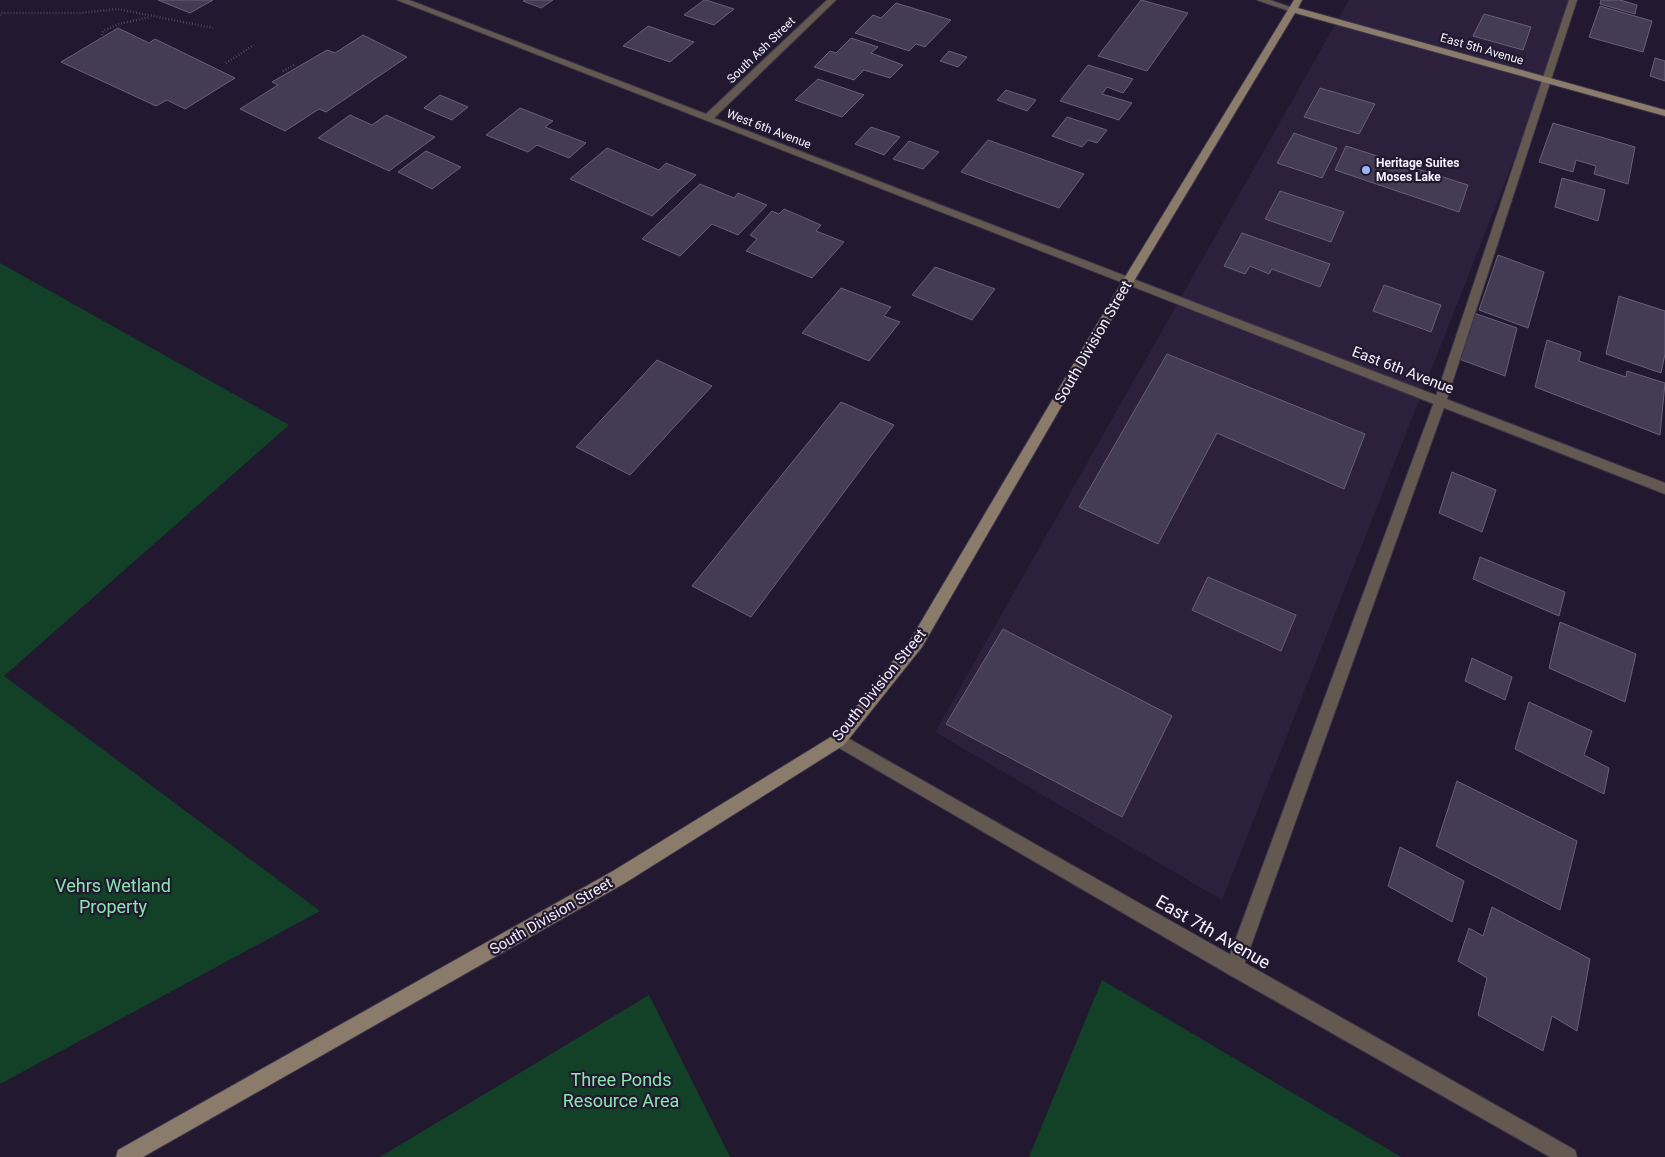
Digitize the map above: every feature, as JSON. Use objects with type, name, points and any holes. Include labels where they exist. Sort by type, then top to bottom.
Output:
[{"type":"main road","name":"East 5th Avenue","points":[[1295,4],[1665,113]]},
{"type":"main road","name":"South Division Street","points":[[125,1157],[619,878],[839,740],[918,642],[1129,280],[1295,4]]},
{"type":"street","name":"West 6th Avenue","points":[[401,0],[1129,280]]},
{"type":"street","name":"South Ash Street","points":[[708,118],[832,0]]},
{"type":"street","points":[[1261,0],[1295,4]]},
{"type":"street","points":[[1234,968],[1440,402],[1545,79],[1573,0]]},
{"type":"street","name":"East 6th Avenue","points":[[1129,280],[1665,489]]},
{"type":"street","name":"East 7th Avenue","points":[[839,740],[1234,968],[1568,1157]]},
{"type":"path","points":[[0,15],[1,13],[80,13],[118,9],[213,28]]},
{"type":"path","points":[[102,35],[103,31],[119,24],[153,16]]},
{"type":"path","points":[[226,63],[254,46]]},
{"type":"path","points":[[283,71],[296,64]]},
{"type":"shaded area","points":[[1349,0],[1577,0],[1222,900],[935,732]]},
{"type":"green space","name":"Vehrs Wetland Property","points":[[0,263],[289,425],[4,676],[320,911],[0,1084]]},
{"type":"green space","points":[[1102,980],[1401,1157],[1029,1157]]},
{"type":"green space","name":"Three Ponds Resource Area","points":[[649,995],[730,1157],[380,1157]]},
{"type":"building","points":[[158,0],[213,0],[190,13]]},
{"type":"building","points":[[553,0],[541,8],[523,1]]},
{"type":"building","points":[[704,0],[734,9],[714,25],[684,15]]},
{"type":"building","points":[[1141,0],[1188,13],[1147,71],[1098,56]]},
{"type":"building","points":[[1601,0],[1620,0],[1637,5],[1635,14],[1600,4]]},
{"type":"building","points":[[896,3],[951,20],[925,47],[916,44],[909,51],[855,33],[873,15],[881,18]]},
{"type":"building","points":[[1600,6],[1652,21],[1643,52],[1589,37]]},
{"type":"building","points":[[1484,14],[1531,27],[1523,50],[1473,36]]},
{"type":"building","points":[[648,26],[694,42],[670,62],[623,46]]},
{"type":"building","points":[[118,28],[149,43],[155,39],[235,78],[185,109],[167,100],[156,106],[61,62]]},
{"type":"building","points":[[363,35],[407,57],[326,112],[319,109],[285,131],[240,109],[278,85],[272,82],[327,50],[335,53]]},
{"type":"building","points":[[851,38],[878,47],[871,53],[903,65],[890,78],[864,70],[854,80],[814,67],[830,51],[836,53]]},
{"type":"building","points":[[949,51],[967,57],[958,67],[940,61]]},
{"type":"building","points":[[1655,58],[1665,61],[1665,81],[1650,76]]},
{"type":"building","points":[[1088,65],[1133,79],[1123,93],[1107,87],[1102,94],[1132,103],[1119,120],[1060,101]]},
{"type":"building","points":[[818,79],[864,95],[842,117],[795,100]]},
{"type":"building","points":[[1320,88],[1375,104],[1359,134],[1304,117]]},
{"type":"building","points":[[1006,90],[1036,100],[1027,111],[997,100]]},
{"type":"building","points":[[440,95],[468,107],[452,120],[424,108]]},
{"type":"building","points":[[520,108],[553,121],[545,127],[586,143],[569,158],[537,145],[528,152],[486,135]]},
{"type":"building","points":[[350,115],[372,125],[386,115],[435,137],[389,171],[318,138]]},
{"type":"building","points":[[1067,117],[1107,130],[1097,143],[1088,140],[1082,147],[1052,136]]},
{"type":"building","points":[[1553,123],[1635,147],[1628,184],[1594,174],[1596,166],[1576,160],[1573,172],[1539,162]]},
{"type":"building","points":[[871,127],[900,137],[884,155],[855,144]]},
{"type":"building","points":[[1294,133],[1337,148],[1322,178],[1277,163]]},
{"type":"building","points":[[988,140],[1084,174],[1059,208],[961,172]]},
{"type":"building","points":[[909,141],[939,152],[923,169],[893,159]]},
{"type":"building","points":[[1346,146],[1468,185],[1459,212],[1335,170]]},
{"type":"building","points":[[607,148],[659,170],[666,163],[696,175],[652,216],[570,179]]},
{"type":"building","points":[[426,151],[461,167],[432,189],[398,172]]},
{"type":"building","points":[[1562,178],[1605,190],[1598,221],[1555,207]]},
{"type":"building","points":[[700,184],[734,198],[738,193],[767,205],[738,235],[712,224],[680,256],[642,239]]},
{"type":"building","points":[[1280,191],[1344,212],[1331,242],[1265,219]]},
{"type":"building","points":[[784,209],[821,225],[816,231],[844,242],[812,278],[746,251],[757,239],[750,235],[772,211],[779,214]]},
{"type":"building","points":[[1242,233],[1330,264],[1320,287],[1272,269],[1269,274],[1250,266],[1245,274],[1224,266]]},
{"type":"building","points":[[1498,255],[1544,272],[1528,328],[1479,310]]},
{"type":"building","points":[[935,267],[995,289],[972,320],[912,295]]},
{"type":"building","points":[[1384,285],[1441,305],[1431,332],[1373,311]]},
{"type":"building","points":[[841,288],[891,307],[884,316],[900,322],[869,361],[802,333]]},
{"type":"building","points":[[1619,296],[1665,311],[1665,354],[1661,373],[1606,354]]},
{"type":"building","points":[[1474,313],[1517,328],[1505,376],[1459,359]]},
{"type":"building","points":[[1547,340],[1581,352],[1579,361],[1626,377],[1627,371],[1665,383],[1660,435],[1535,387]]},
{"type":"building","points":[[1167,354],[1365,434],[1344,489],[1217,433],[1158,544],[1079,507]]},
{"type":"building","points":[[657,360],[712,386],[630,475],[576,447]]},
{"type":"building","points":[[841,402],[894,425],[751,617],[692,586]]},
{"type":"building","points":[[1452,472],[1496,490],[1482,532],[1439,513]]},
{"type":"building","points":[[1480,557],[1565,592],[1559,616],[1473,579]]},
{"type":"building","points":[[1208,577],[1296,615],[1281,651],[1192,610]]},
{"type":"building","points":[[1560,622],[1636,654],[1625,702],[1549,668]]},
{"type":"building","points":[[1003,629],[1172,716],[1122,817],[946,724]]},
{"type":"building","points":[[1472,658],[1512,677],[1505,700],[1465,681]]},
{"type":"building","points":[[1529,702],[1592,731],[1584,755],[1609,768],[1604,794],[1515,749]]},
{"type":"building","points":[[1457,781],[1577,841],[1560,910],[1436,846]]},
{"type":"building","points":[[1400,847],[1464,881],[1452,922],[1388,886]]},
{"type":"building","points":[[1492,907],[1590,959],[1577,1031],[1552,1016],[1543,1051],[1478,1015],[1487,978],[1458,961],[1469,928],[1483,936]]},
{"type":"place","name":"Heritage Suites Moses Lake","points":[[1366,170]]}]
